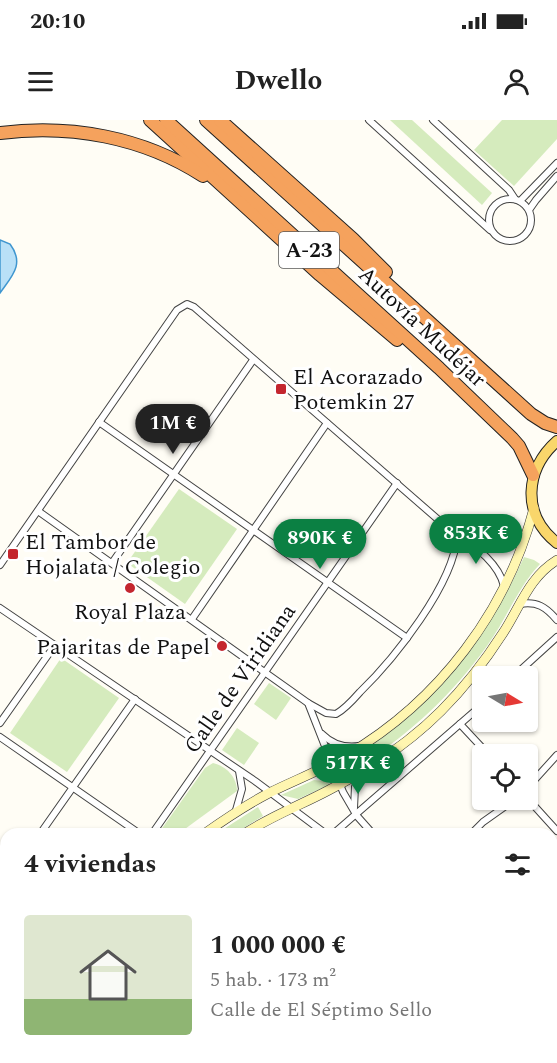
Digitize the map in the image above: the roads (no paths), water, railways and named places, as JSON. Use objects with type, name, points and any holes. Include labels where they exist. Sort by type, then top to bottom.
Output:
[{"type":"highway","points":[[150,120],[320,275],[418,359],[451,381]]},
{"type":"highway","name":"Autovía Mudéjar","points":[[166,120],[439,368],[512,438],[520,448],[533,475]]},
{"type":"highway","name":"Autovía Mudéjar","points":[[206,120],[531,414],[557,427]]},
{"type":"highway","points":[[220,120],[353,239],[430,317],[439,330]]},
{"type":"highway","points":[[0,133],[51,129],[84,132],[154,150],[190,168],[251,212]]},
{"type":"main road","points":[[533,475],[539,462],[557,441]]},
{"type":"main road","name":"A-23","points":[[533,475],[531,493],[534,507],[546,532],[557,543]]},
{"type":"main road","points":[[213,828],[270,793],[332,764],[363,745],[398,719],[443,676],[484,624],[504,587],[520,553],[534,507]]},
{"type":"main road","points":[[254,828],[291,807],[340,784],[392,753],[441,711],[483,662],[536,577],[557,560]]},
{"type":"street","points":[[369,120],[494,236],[506,242],[519,240],[525,236],[531,224],[529,210],[433,120]]},
{"type":"street","points":[[490,230],[488,218],[493,206],[503,200],[518,200],[557,163]]},
{"type":"street","points":[[529,210],[557,176]]},
{"type":"street","points":[[0,565],[177,310],[184,304],[194,307],[494,566],[499,571],[504,587]]},
{"type":"street","points":[[112,563],[254,360]]},
{"type":"street","points":[[99,422],[407,638]]},
{"type":"street","points":[[192,619],[327,423]]},
{"type":"street","name":"Calle de Viridiana","points":[[156,828],[397,483]]},
{"type":"street","points":[[38,511],[308,703],[332,714],[340,712],[373,679],[407,638],[444,578],[457,547],[457,536]]},
{"type":"street","points":[[520,604],[530,603],[542,606],[557,620]]},
{"type":"street","points":[[0,608],[239,770],[318,828]]},
{"type":"street","points":[[525,666],[557,638]]},
{"type":"street","points":[[0,723],[55,645]]},
{"type":"street","points":[[44,828],[135,699]]},
{"type":"street","points":[[308,703],[340,784],[355,814],[368,828]]},
{"type":"street","points":[[340,828],[472,714]]},
{"type":"street","points":[[460,724],[479,744]]},
{"type":"street","points":[[320,732],[331,742],[343,746],[363,745]]},
{"type":"street","points":[[0,737],[131,828]]},
{"type":"street","points":[[538,776],[557,755]]},
{"type":"street","points":[[235,813],[242,792],[239,770]]},
{"type":"street","points":[[355,814],[355,787],[361,772]]},
{"type":"street","points":[[477,828],[500,810]]},
{"type":"street","points":[[538,810],[554,828]]},
{"type":"water","points":[[0,240],[10,244],[17,264],[0,293]]},
{"type":"place","name":"El Acorazado Potemkin 27","points":[[281,389]]},
{"type":"place","name":"El Tambor de Hojalata / Colegio","points":[[13,554]]},
{"type":"place","name":"Royal Plaza","points":[[130,588]]},
{"type":"place","name":"Pajaritas de Papel","points":[[222,646]]}]
